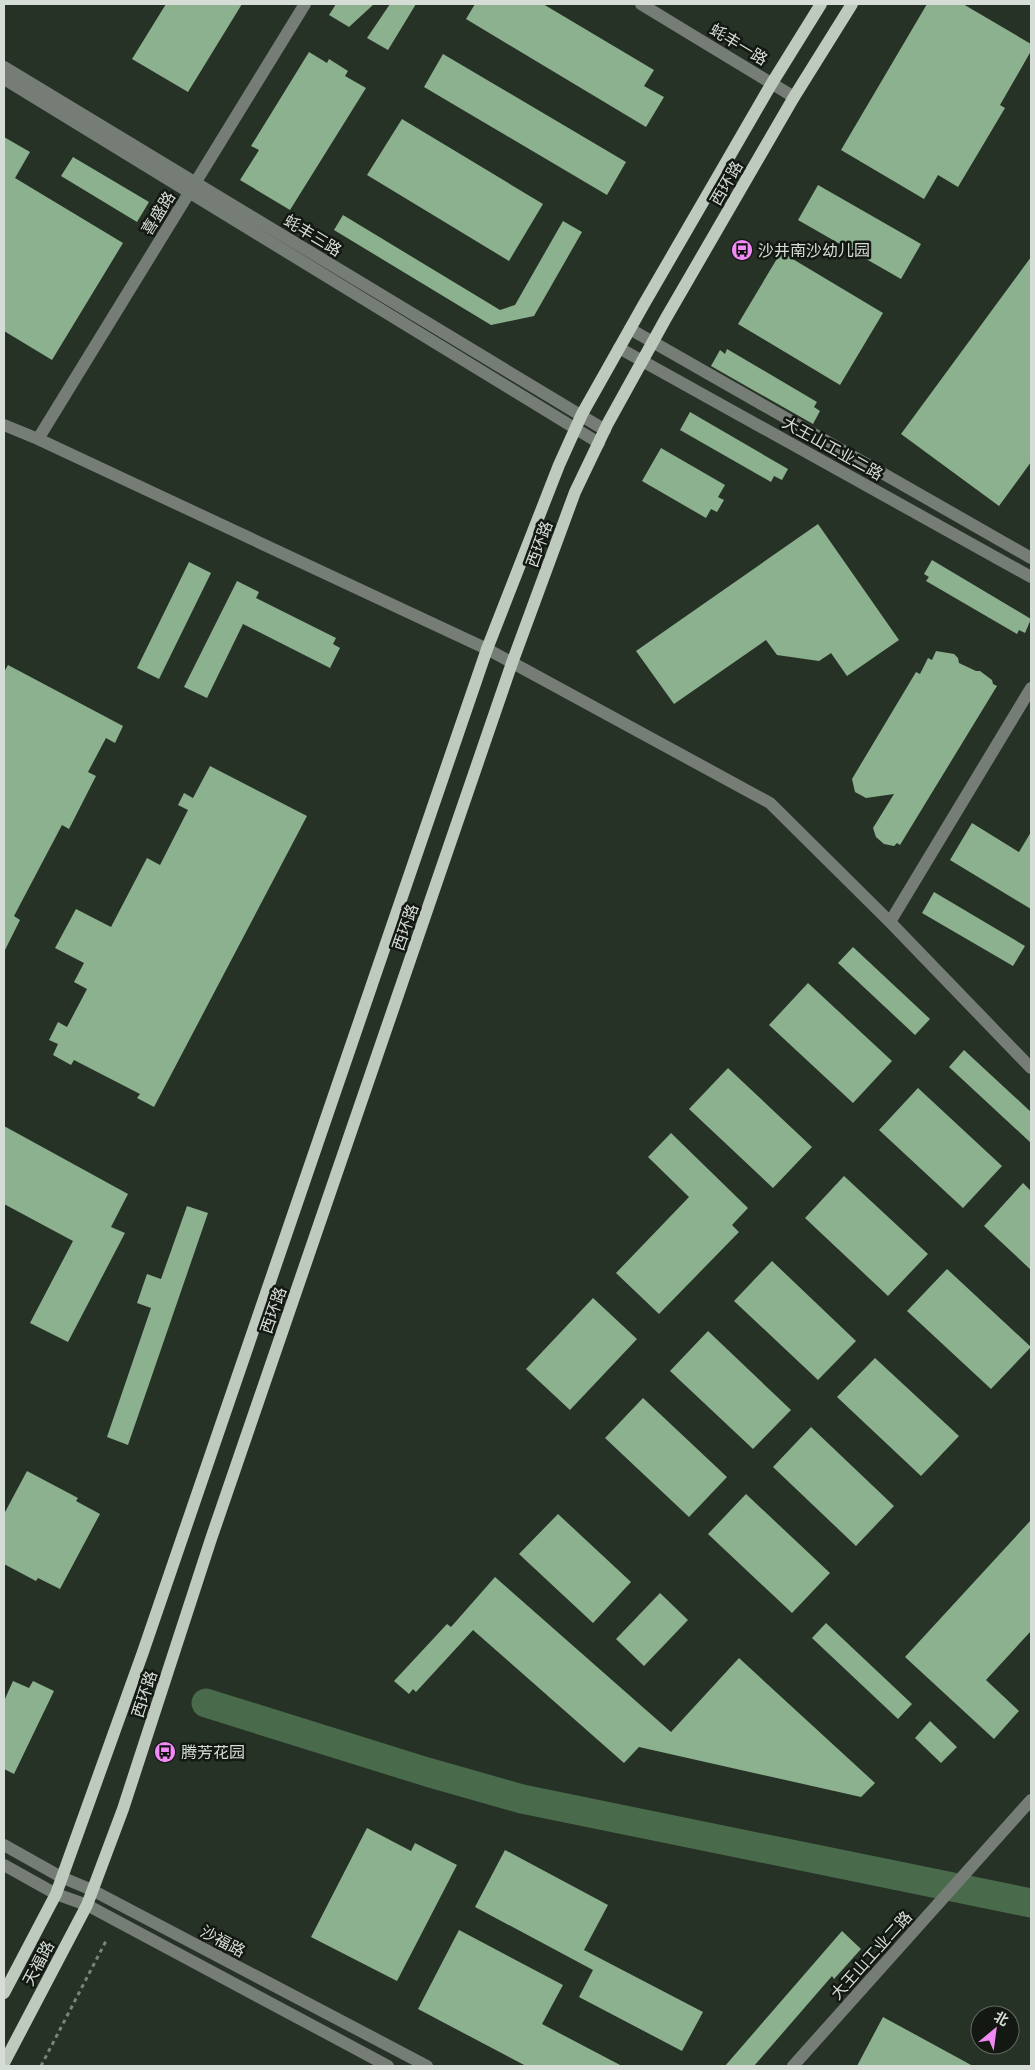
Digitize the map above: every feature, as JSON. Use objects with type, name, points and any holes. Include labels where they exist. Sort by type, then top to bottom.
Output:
[{"type":"main road","name":"西环路","points":[[56,1894],[143,1652],[488,649],[559,465],[581,416],[619,348],[772,83],[821,4]]},
{"type":"main road","name":"西环路","points":[[87,1905],[126,1800],[214,1530],[512,663],[575,492],[604,430],[653,342],[794,97],[852,4]]},
{"type":"main road","name":"天福路","points":[[4,1993],[56,1894]]},
{"type":"main road","name":"天福路","points":[[4,2062],[87,1905]]},
{"type":"street","name":"喜盛路","points":[[38,439],[306,4]]},
{"type":"street","name":"蚝丰一路","points":[[641,4],[794,97]]},
{"type":"street","name":"蚝丰三路","points":[[4,67],[192,188],[598,443]]},
{"type":"street","name":"蚝丰三路","points":[[4,79],[604,430]]},
{"type":"street","name":"大王山工业二路","points":[[630,329],[1031,558]]},
{"type":"street","name":"大王山工业二路","points":[[619,348],[1031,577]]},
{"type":"street","points":[[4,425],[38,439],[488,649],[770,802],[890,922],[1031,1068]]},
{"type":"street","points":[[890,922],[1031,688]]},
{"type":"street","name":"大王山工业二路","points":[[793,2066],[1031,1800]]},
{"type":"street","name":"沙福路","points":[[4,1845],[61,1878],[92,1890],[427,2066]]},
{"type":"street","name":"沙福路","points":[[4,1865],[56,1894],[87,1905],[388,2066]]},
{"type":"path","points":[[41,2066],[107,1939]]},
{"type":"building","points":[[166,4],[242,4],[188,92],[132,59]]},
{"type":"building","points":[[336,4],[374,4],[349,27],[329,15]]},
{"type":"building","points":[[390,4],[416,4],[388,50],[367,38]]},
{"type":"building","points":[[475,4],[543,4],[654,70],[644,86],[664,97],[646,127],[466,19]]},
{"type":"building","points":[[927,4],[963,4],[1031,44],[1031,51],[1000,105],[1005,108],[958,187],[938,175],[924,199],[841,150]]},
{"type":"building","points":[[309,52],[327,63],[329,59],[348,71],[345,76],[366,88],[290,210],[240,180],[259,150],[251,146]]},
{"type":"building","points":[[443,54],[626,162],[607,195],[424,87]]},
{"type":"building","points":[[402,119],[543,204],[509,261],[367,175]]},
{"type":"building","points":[[4,137],[30,152],[15,178],[123,243],[52,360],[4,331]]},
{"type":"building","points":[[73,157],[149,202],[137,222],[61,176]]},
{"type":"building","points":[[818,185],[921,244],[901,279],[798,220]]},
{"type":"building","points":[[343,215],[500,310],[515,305],[563,221],[582,232],[534,316],[491,325],[334,230]]},
{"type":"building","points":[[781,252],[883,313],[840,385],[738,324]]},
{"type":"building","points":[[1031,257],[1031,462],[999,506],[901,434]]},
{"type":"building","points":[[727,349],[817,402],[814,407],[820,411],[813,424],[711,366],[720,350],[725,354]]},
{"type":"building","points":[[690,412],[788,469],[782,480],[774,476],[771,482],[680,430]]},
{"type":"building","points":[[661,448],[725,485],[718,497],[724,500],[717,512],[711,509],[706,518],[642,481]]},
{"type":"building","points":[[818,524],[899,640],[847,676],[831,653],[819,661],[777,655],[766,640],[674,704],[636,651]]},
{"type":"building","points":[[932,560],[1031,619],[1025,633],[1019,630],[1017,634],[926,581],[929,577],[924,574]]},
{"type":"building","points":[[189,562],[211,573],[159,679],[137,668]]},
{"type":"building","points":[[237,581],[259,592],[256,598],[336,638],[333,644],[340,648],[330,668],[243,624],[207,698],[184,687]]},
{"type":"building","points":[[936,651],[954,654],[958,658],[959,663],[980,671],[997,686],[900,845],[897,843],[894,846],[884,844],[876,837],[873,828],[894,794],[866,798],[855,792],[852,779],[916,672],[920,674],[928,658],[932,660]]},
{"type":"building","points":[[8,665],[123,726],[115,743],[106,738],[88,772],[96,776],[69,829],[62,825],[14,916],[20,920],[4,952],[4,672]]},
{"type":"building","points":[[210,766],[307,816],[154,1107],[137,1098],[140,1094],[74,1060],[71,1065],[53,1055],[58,1044],[49,1040],[58,1022],[67,1027],[87,989],[74,982],[84,963],[55,948],[76,909],[111,927],[147,858],[160,865],[188,810],[178,805],[184,793],[193,798]]},
{"type":"building","points":[[972,823],[1019,852],[1031,832],[1031,909],[950,860]]},
{"type":"building","points":[[934,892],[1025,946],[1013,966],[922,913]]},
{"type":"building","points":[[853,947],[930,1019],[915,1035],[838,963]]},
{"type":"building","points":[[808,983],[892,1061],[853,1103],[769,1025]]},
{"type":"building","points":[[964,1050],[1031,1112],[1031,1143],[949,1067]]},
{"type":"building","points":[[728,1068],[812,1147],[773,1188],[689,1109]]},
{"type":"building","points":[[918,1088],[1002,1166],[963,1208],[879,1130]]},
{"type":"building","points":[[4,1126],[128,1194],[111,1227],[125,1233],[68,1342],[30,1323],[73,1241],[4,1204]]},
{"type":"building","points":[[671,1133],[748,1208],[732,1225],[739,1232],[659,1314],[616,1273],[689,1197],[648,1157]]},
{"type":"building","points":[[844,1176],[928,1254],[888,1296],[805,1218]]},
{"type":"building","points":[[1023,1183],[1031,1191],[1031,1270],[984,1226]]},
{"type":"building","points":[[187,1206],[208,1213],[128,1445],[107,1437],[151,1308],[137,1303],[147,1274],[161,1279]]},
{"type":"building","points":[[772,1261],[856,1341],[818,1380],[734,1301]]},
{"type":"building","points":[[947,1269],[1031,1347],[991,1389],[907,1311]]},
{"type":"building","points":[[593,1298],[637,1339],[570,1410],[526,1369]]},
{"type":"building","points":[[708,1331],[791,1410],[753,1449],[670,1371]]},
{"type":"building","points":[[875,1358],[959,1436],[921,1476],[837,1397]]},
{"type":"building","points":[[643,1398],[727,1477],[689,1517],[605,1438]]},
{"type":"building","points":[[811,1427],[894,1506],[856,1546],[773,1467]]},
{"type":"building","points":[[27,1471],[78,1498],[76,1501],[100,1514],[60,1589],[38,1578],[36,1581],[4,1564],[4,1514]]},
{"type":"building","points":[[746,1494],[830,1573],[792,1613],[708,1534]]},
{"type":"building","points":[[558,1514],[631,1582],[593,1623],[519,1554]]},
{"type":"building","points":[[1031,1520],[1031,1631],[986,1680],[1019,1711],[994,1739],[905,1657]]},
{"type":"building","points":[[495,1577],[671,1732],[739,1658],[875,1783],[861,1797],[639,1747],[624,1763],[473,1630],[416,1692],[413,1689],[409,1694],[394,1681],[447,1624],[451,1627]]},
{"type":"building","points":[[660,1593],[688,1620],[644,1666],[616,1639]]},
{"type":"building","points":[[826,1623],[912,1704],[898,1719],[812,1638]]},
{"type":"building","points":[[13,1681],[29,1688],[33,1681],[54,1691],[14,1774],[4,1769],[4,1701]]},
{"type":"building","points":[[930,1721],[957,1747],[941,1763],[915,1738]]},
{"type":"building","points":[[367,1828],[411,1851],[415,1843],[457,1865],[397,1981],[311,1937]]},
{"type":"building","points":[[505,1850],[608,1905],[584,1950],[703,2012],[682,2051],[579,1997],[593,1970],[475,1907]]},
{"type":"building","points":[[459,1930],[563,1985],[542,2024],[622,2066],[526,2066],[418,2009]]},
{"type":"building","points":[[842,1931],[861,1949],[834,1979],[832,1976],[754,2066],[725,2066]]},
{"type":"building","points":[[883,2017],[973,2066],[857,2066]]},
{"type":"waterway","points":[[206,1703],[427,1772],[522,1799],[1031,1903]]},
{"type":"place","name":"沙井南沙幼儿园","points":[[742,250]]},
{"type":"place","name":"腾芳花园","points":[[165,1752]]}]
